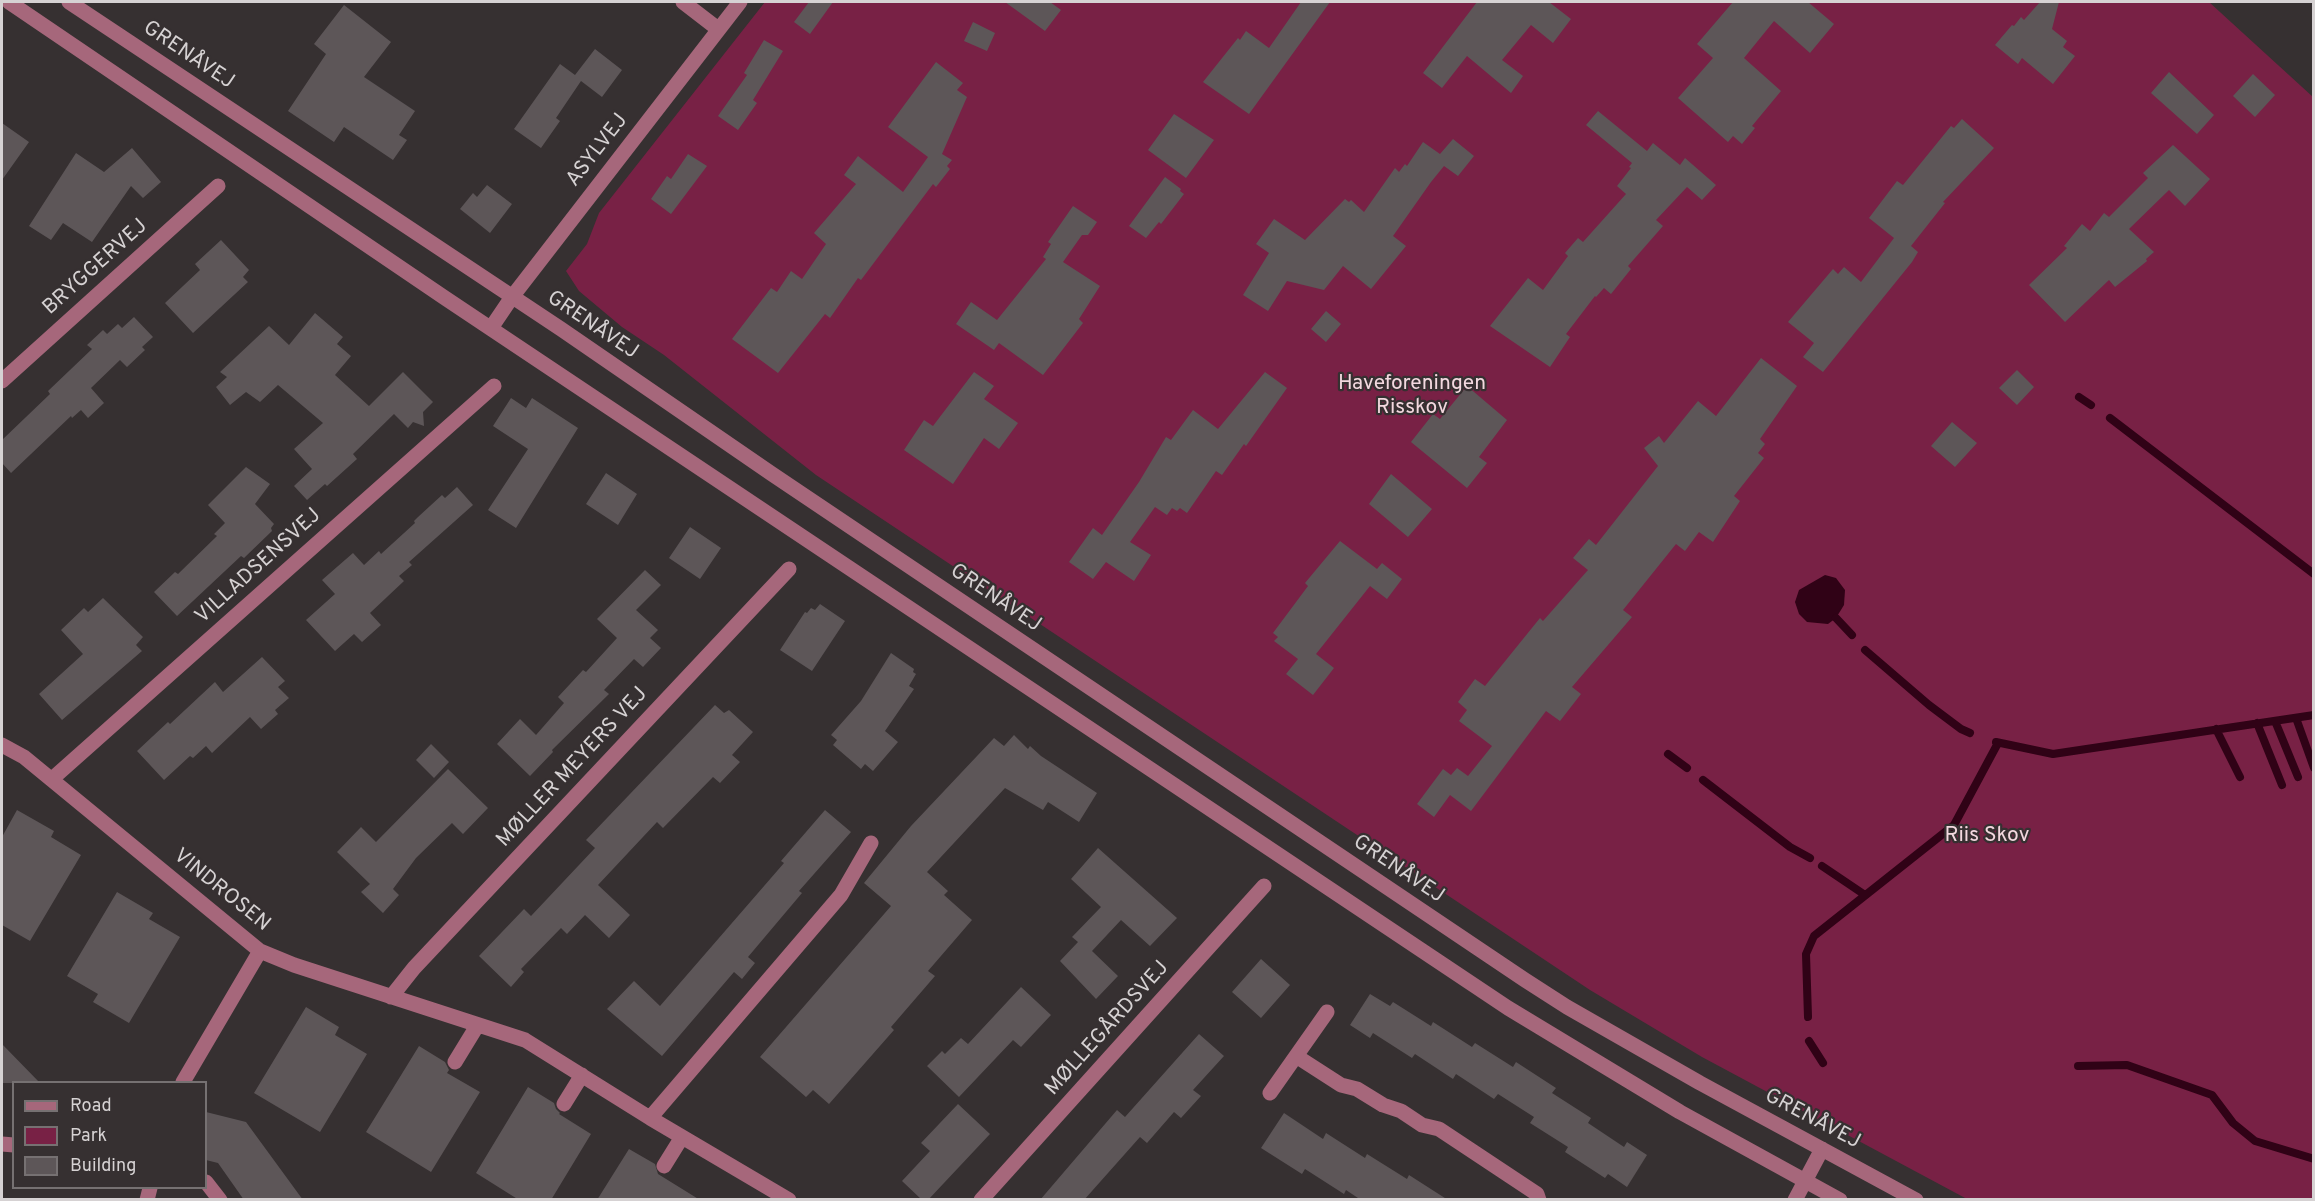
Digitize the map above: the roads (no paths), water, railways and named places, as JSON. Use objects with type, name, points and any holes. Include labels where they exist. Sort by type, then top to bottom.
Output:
[{"type":"street","points":[[9,2],[491,328],[1509,1008],[1680,1112],[1840,1200]]},
{"type":"street","name":"GRENÅVEJ","points":[[69,2],[512,297],[1525,980],[1700,1083],[1916,1200]]},
{"type":"street","points":[[683,2],[718,29]]},
{"type":"street","name":"ASYLVEJ","points":[[491,328],[512,297],[740,2]]},
{"type":"street","name":"BRYGGERVEJ","points":[[2,381],[218,186]]},
{"type":"street","name":"VILLADSENSVEJ","points":[[52,779],[494,387]]},
{"type":"street","name":"MØLLER MEYERS VEJ","points":[[391,997],[414,968],[789,569]]},
{"type":"street","name":"VINDROSEN","points":[[2,745],[24,757],[52,779],[260,951],[294,965],[525,1040],[783,1198]]},
{"type":"street","points":[[650,1118],[841,895],[872,843]]},
{"type":"street","name":"MØLLEGÅRDSVEJ","points":[[981,1200],[1264,886]]},
{"type":"street","points":[[184,1081],[260,951]]},
{"type":"street","points":[[1270,1093],[1328,1012]]},
{"type":"street","points":[[455,1062],[477,1026]]},
{"type":"street","points":[[1296,1056],[1341,1085],[1357,1089],[1383,1105],[1401,1111],[1422,1125],[1439,1129],[1537,1194],[1539,1200]]},
{"type":"street","points":[[564,1104],[582,1075]]},
{"type":"street","points":[[664,1166],[682,1137]]},
{"type":"street","points":[[1795,1200],[1822,1149]]},
{"type":"street","points":[[207,1183],[220,1200]]},
{"type":"waterway","points":[[2079,397],[2091,405]]},
{"type":"waterway","points":[[2110,418],[2314,574]]},
{"type":"waterway","points":[[1836,618],[1852,635]]},
{"type":"waterway","points":[[1865,650],[1929,705],[1970,733]]},
{"type":"waterway","points":[[1996,742],[2053,754],[2314,715]]},
{"type":"waterway","points":[[2296,718],[2314,768]]},
{"type":"waterway","points":[[2275,721],[2298,777]]},
{"type":"waterway","points":[[2257,723],[2282,785]]},
{"type":"waterway","points":[[2216,729],[2240,777]]},
{"type":"waterway","points":[[1808,1017],[1806,954],[1814,936],[1954,825],[1998,743]]},
{"type":"waterway","points":[[1668,754],[1687,768]]},
{"type":"waterway","points":[[1703,780],[1790,847],[1810,858]]},
{"type":"waterway","points":[[1822,866],[1865,895]]},
{"type":"waterway","points":[[1809,1041],[1823,1063]]},
{"type":"waterway","points":[[2078,1066],[2127,1065],[2212,1095],[2233,1123],[2255,1141],[2314,1159]]},
{"type":"park label","name":"Haveforeningen Risskov","points":[[1412,397]]},
{"type":"park label","name":"Riis Skov","points":[[1987,837]]}]
